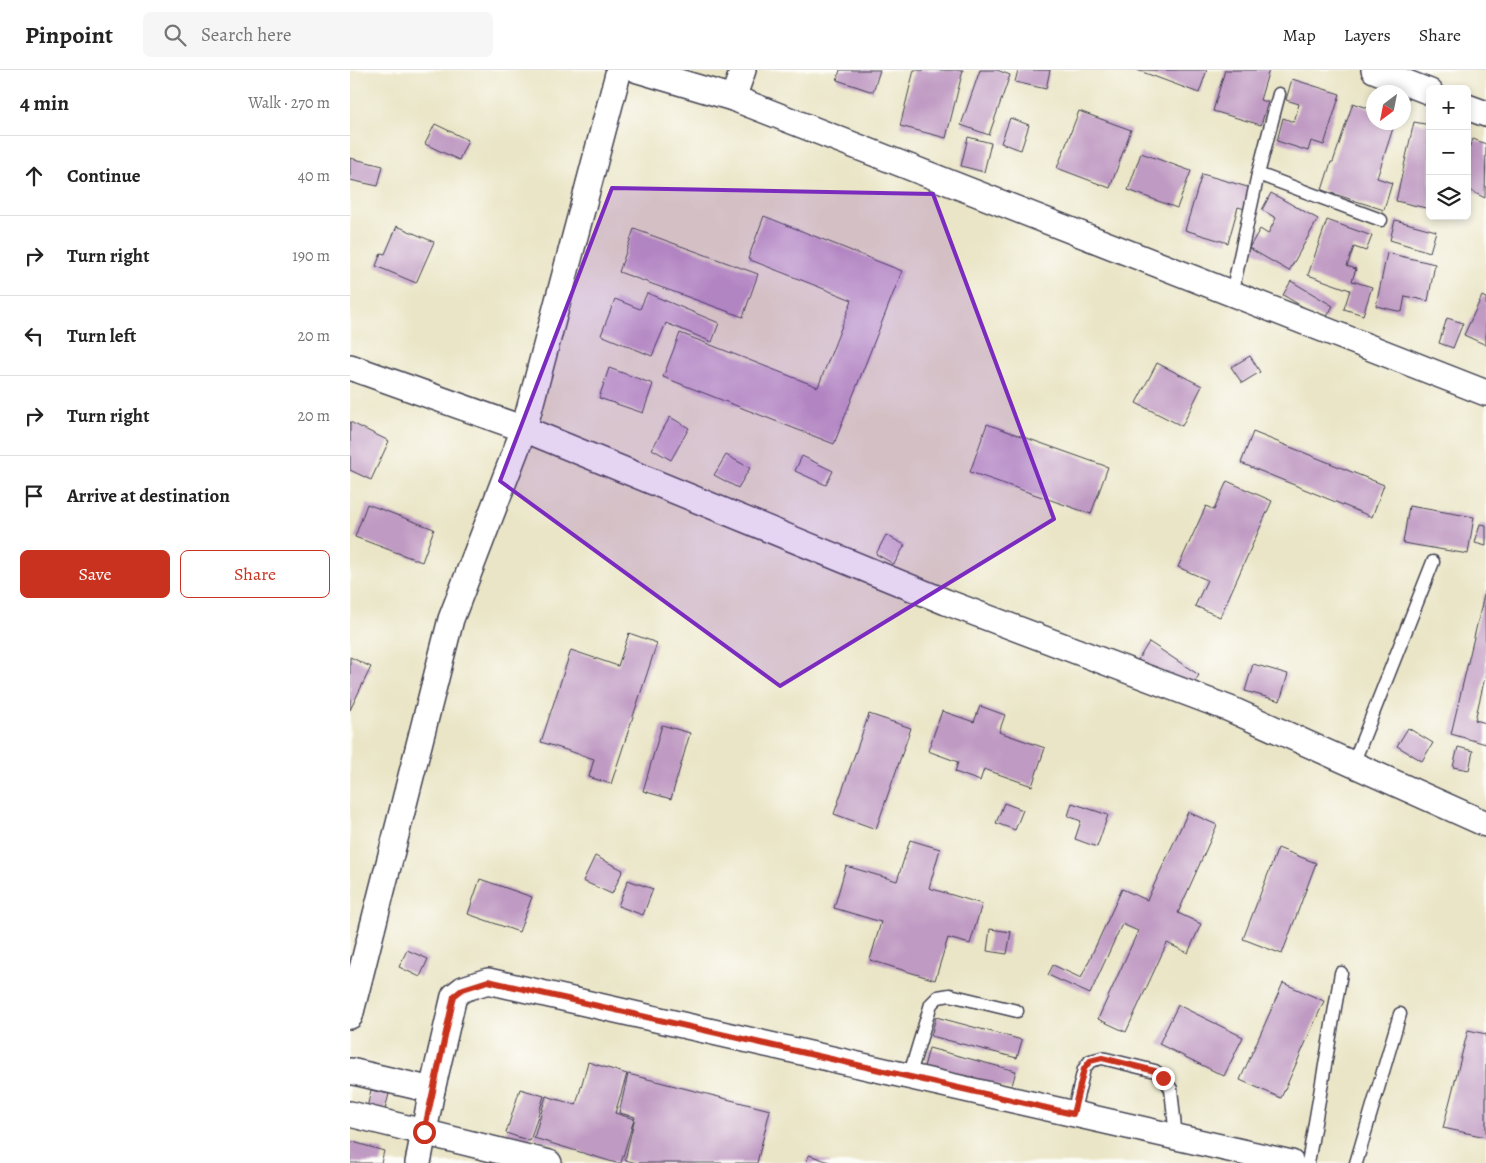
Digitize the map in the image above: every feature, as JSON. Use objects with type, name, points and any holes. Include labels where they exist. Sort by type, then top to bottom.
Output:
[{"type":"street","points":[[350,1016],[360,934],[451,619],[524,429],[619,70]]},
{"type":"street","points":[[638,70],[733,98],[1486,393]]},
{"type":"street","points":[[733,98],[743,70]]},
{"type":"street","points":[[1374,70],[1426,90]]},
{"type":"street","points":[[1471,108],[1486,114]]},
{"type":"street","points":[[350,367],[524,429],[946,602],[1230,709],[1486,824]]},
{"type":"street","points":[[418,1163],[432,1090],[454,996],[463,989],[488,981],[1291,1163]]},
{"type":"street","points":[[350,1070],[432,1090]]},
{"type":"street","points":[[350,1114],[549,1163]]},
{"type":"lane","points":[[1232,293],[1258,174],[1279,94]]},
{"type":"lane","points":[[1258,174],[1381,220]]},
{"type":"lane","points":[[1353,764],[1433,562]]},
{"type":"lane","points":[[1308,1163],[1341,973]]},
{"type":"lane","points":[[909,1077],[931,1004],[938,996],[950,995],[1017,1011]]},
{"type":"lane","points":[[1356,1163],[1400,1014]]},
{"type":"lane","points":[[1073,1114],[1084,1069],[1090,1061],[1102,1058],[1155,1071],[1163,1078],[1171,1089],[1176,1137]]},
{"type":"highlighted area","points":[[612,188],[933,194],[1054,519],[780,686],[500,481]]},
{"type":"building","points":[[840,70],[880,70],[873,92],[837,80]]},
{"type":"building","points":[[914,70],[963,70],[946,138],[900,126]]},
{"type":"building","points":[[980,70],[997,70],[1010,75],[989,135],[961,125]]},
{"type":"building","points":[[1018,70],[1050,70],[1046,89],[1015,82]]},
{"type":"building","points":[[1137,70],[1207,70],[1199,93]]},
{"type":"building","points":[[1225,70],[1269,70],[1260,100],[1268,102],[1261,125],[1213,111]]},
{"type":"building","points":[[1292,79],[1340,94],[1324,145],[1311,141],[1308,151],[1277,141],[1283,118],[1294,122],[1299,104],[1286,100]]},
{"type":"building","points":[[1353,103],[1366,107],[1366,130],[1392,130],[1377,178],[1392,183],[1384,210],[1322,190],[1331,162],[1333,162]]},
{"type":"building","points":[[1079,111],[1131,130],[1110,188],[1057,168]]},
{"type":"building","points":[[1010,118],[1029,125],[1021,150],[1001,143]]},
{"type":"building","points":[[1414,122],[1426,124],[1426,208],[1396,201]]},
{"type":"building","points":[[435,124],[468,140],[459,160],[425,144]]},
{"type":"building","points":[[968,137],[991,143],[984,172],[961,166]]},
{"type":"building","points":[[1473,139],[1486,144],[1485,198],[1471,191],[1471,143]]},
{"type":"building","points":[[1141,153],[1191,171],[1177,208],[1128,190]]},
{"type":"building","points":[[350,158],[383,166],[378,186],[350,180]]},
{"type":"building","points":[[1202,174],[1251,188],[1245,209],[1238,207],[1228,243],[1185,230]]},
{"type":"building","points":[[1271,193],[1318,219],[1289,271],[1249,248],[1260,229],[1268,234],[1276,218],[1262,210]]},
{"type":"building","points":[[764,216],[902,271],[834,444],[663,377],[680,333],[818,387],[852,300],[748,259]]},
{"type":"building","points":[[1327,220],[1372,236],[1366,251],[1354,247],[1347,266],[1356,269],[1352,281],[1372,287],[1363,315],[1344,309],[1350,290],[1308,275]]},
{"type":"building","points":[[1395,220],[1436,231],[1430,252],[1390,240]]},
{"type":"building","points":[[397,226],[434,242],[416,283],[376,266],[381,253],[385,254]]},
{"type":"building","points":[[634,229],[758,274],[743,317],[619,272]]},
{"type":"building","points":[[1387,253],[1435,264],[1428,301],[1405,296],[1402,312],[1376,306]]},
{"type":"building","points":[[1291,281],[1333,306],[1325,320],[1283,295]]},
{"type":"building","points":[[647,293],[719,323],[712,342],[666,323],[652,356],[601,335],[615,299],[640,309]]},
{"type":"building","points":[[1482,296],[1486,298],[1486,345],[1464,335]]},
{"type":"building","points":[[1447,318],[1463,323],[1453,348],[1439,343]]},
{"type":"building","points":[[1250,356],[1260,372],[1242,383],[1231,367]]},
{"type":"building","points":[[1157,363],[1202,386],[1182,426],[1136,403]]},
{"type":"building","points":[[609,368],[653,384],[643,413],[599,398]]},
{"type":"building","points":[[670,417],[689,428],[671,460],[652,449]]},
{"type":"building","points":[[350,422],[389,441],[371,480],[350,470]]},
{"type":"building","points":[[987,424],[1108,467],[1091,514],[970,472]]},
{"type":"building","points":[[1253,432],[1384,485],[1372,517],[1241,463]]},
{"type":"building","points":[[726,455],[750,468],[738,488],[714,475]]},
{"type":"building","points":[[802,456],[833,471],[826,485],[795,471]]},
{"type":"building","points":[[1227,481],[1272,501],[1220,617],[1195,606],[1207,580],[1178,567],[1206,506],[1214,510]]},
{"type":"building","points":[[367,504],[434,529],[422,562],[355,537]]},
{"type":"building","points":[[1409,506],[1474,517],[1468,554],[1403,543]]},
{"type":"building","points":[[1480,524],[1486,525],[1486,546],[1475,543]]},
{"type":"building","points":[[886,535],[905,545],[894,564],[876,554]]},
{"type":"building","points":[[1485,591],[1486,673],[1475,720],[1486,723],[1486,744],[1451,734]]},
{"type":"building","points":[[629,633],[657,643],[611,784],[589,777],[594,759],[541,742],[571,650],[618,666]]},
{"type":"building","points":[[1149,642],[1199,675],[1188,693],[1138,660]]},
{"type":"building","points":[[350,657],[371,667],[350,710]]},
{"type":"building","points":[[1253,664],[1288,674],[1280,701],[1245,691]]},
{"type":"building","points":[[980,706],[1005,715],[999,732],[1045,748],[1032,786],[984,769],[980,781],[955,772],[958,762],[928,751],[942,711],[974,722]]},
{"type":"building","points":[[869,714],[911,728],[876,829],[834,814]]},
{"type":"building","points":[[662,725],[690,733],[671,799],[643,791]]},
{"type":"building","points":[[1408,728],[1433,743],[1422,761],[1397,746]]},
{"type":"building","points":[[1458,747],[1473,751],[1469,770],[1453,767]]},
{"type":"building","points":[[1004,803],[1023,810],[1015,830],[996,823]]},
{"type":"building","points":[[1072,803],[1108,815],[1097,847],[1075,839],[1081,821],[1068,816]]},
{"type":"building","points":[[1188,812],[1217,825],[1178,913],[1201,924],[1188,953],[1167,943],[1126,1032],[1098,1019],[1138,931],[1122,924],[1090,994],[1048,975],[1053,965],[1081,978],[1122,889],[1147,900]]},
{"type":"building","points":[[910,840],[940,849],[929,888],[982,904],[970,944],[948,938],[935,980],[870,960],[881,922],[834,908],[846,866],[897,881]]},
{"type":"building","points":[[1278,848],[1316,863],[1282,954],[1243,939]]},
{"type":"building","points":[[595,856],[623,870],[612,894],[583,881]]},
{"type":"building","points":[[480,879],[532,897],[519,932],[468,914]]},
{"type":"building","points":[[628,880],[653,889],[643,915],[618,906]]},
{"type":"building","points":[[990,929],[1011,932],[1007,954],[987,951]]},
{"type":"building","points":[[407,950],[428,959],[420,977],[399,967]]},
{"type":"building","points":[[1283,983],[1324,1001],[1281,1098],[1240,1080]]},
{"type":"building","points":[[1178,1005],[1243,1037],[1224,1076],[1159,1044]]},
{"type":"building","points":[[936,1017],[1022,1040],[1017,1058],[931,1036]]},
{"type":"building","points":[[1468,1030],[1486,1034],[1486,1137],[1443,1128]]},
{"type":"building","points":[[929,1048],[1016,1071],[1011,1089],[924,1067]]},
{"type":"building","points":[[588,1062],[627,1074],[615,1113],[634,1119],[621,1163],[534,1138],[546,1096],[576,1105]]},
{"type":"building","points":[[628,1074],[770,1110],[757,1163],[637,1163],[625,1160],[635,1117],[619,1113]]},
{"type":"building","points":[[520,1089],[544,1096],[530,1141],[506,1133]]},
{"type":"building","points":[[371,1090],[389,1094],[384,1113],[367,1108]]},
{"type":"building","points":[[350,1141],[384,1151],[381,1163],[350,1163]]},
{"type":"building","points":[[809,1155],[832,1163],[806,1163]]},
{"type":"route","points":[[424,1132],[454,996],[474,984],[488,981],[1073,1114],[1084,1069],[1090,1061],[1102,1058],[1155,1071],[1163,1078]]}]
